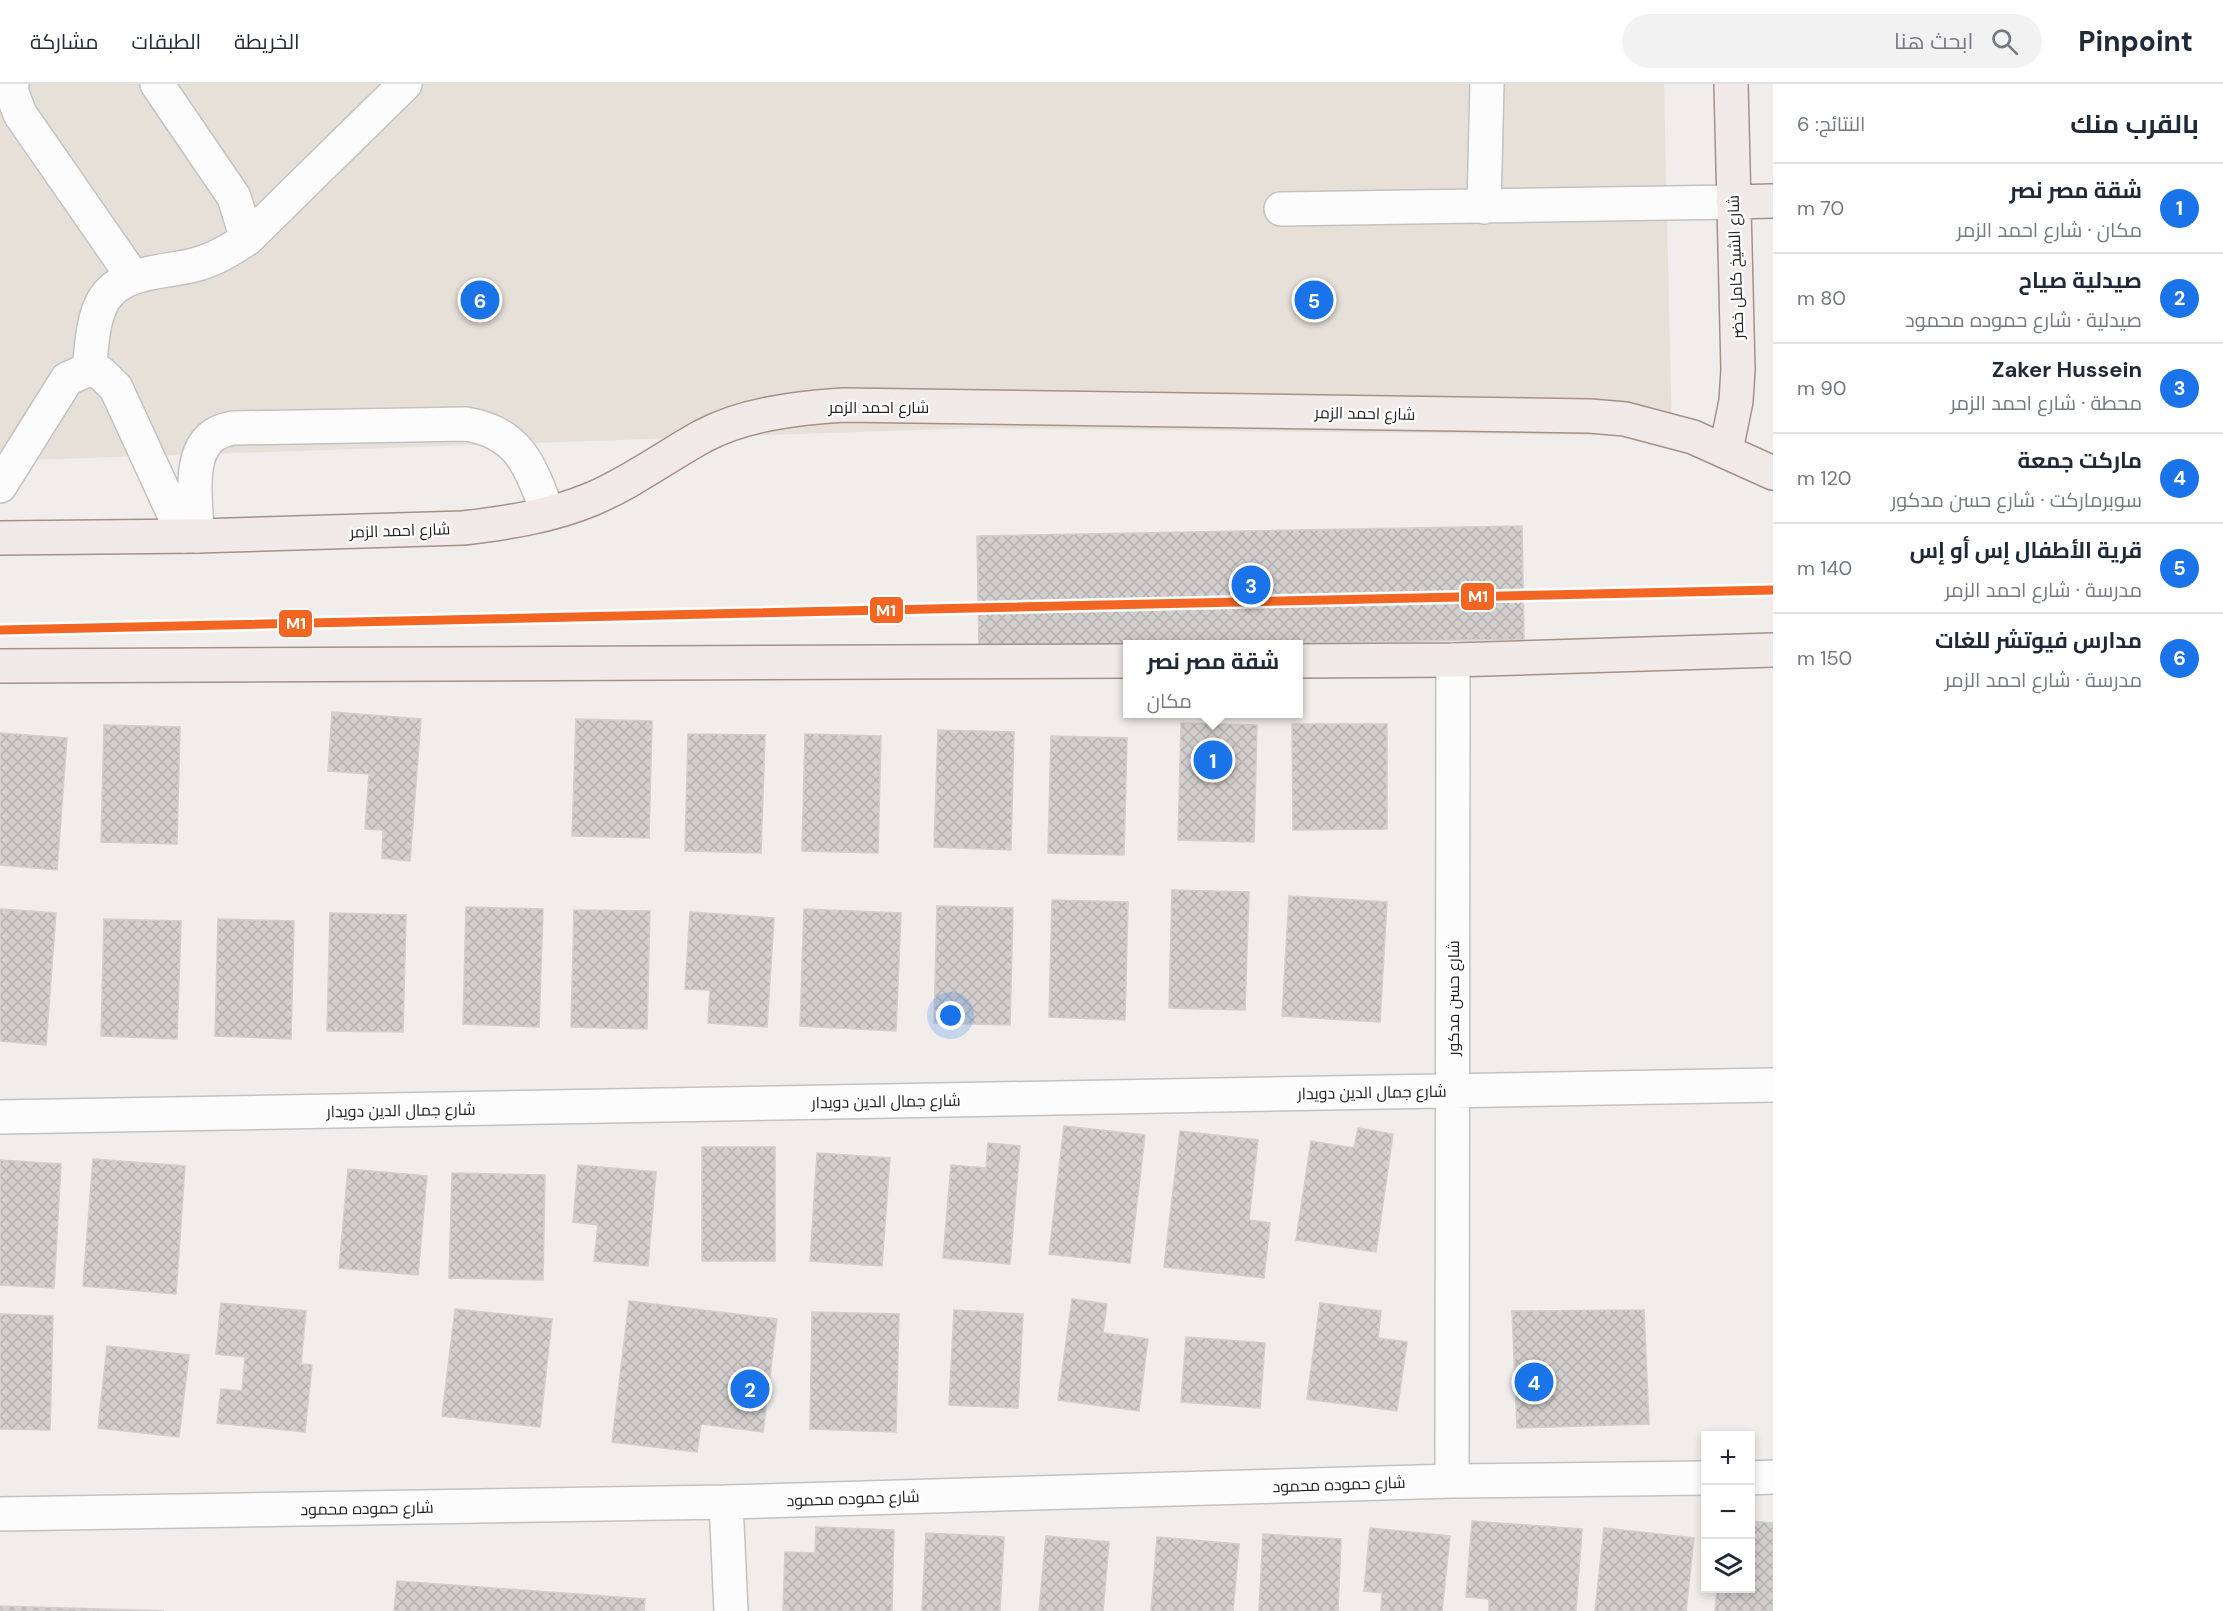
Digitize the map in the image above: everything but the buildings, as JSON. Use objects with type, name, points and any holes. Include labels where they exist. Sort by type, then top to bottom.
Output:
[{"type":"main road","name":"شارع الشيخ كامل خضر","points":[[1726,450],[1736,401],[1738,369],[1731,84]]},
{"type":"main road","points":[[1733,202],[1773,201]]},
{"type":"main road","name":"شارع احمد الزمر","points":[[0,538],[191,536],[464,528],[548,513],[590,500],[629,482],[704,436],[736,423],[808,407],[844,405],[1590,416],[1659,427],[1726,450],[1773,473]]},
{"type":"main road","points":[[1303,661],[1453,660],[1773,650]]},
{"type":"main road","points":[[0,666],[1123,661]]},
{"type":"street","points":[[157,84],[234,196],[247,239]]},
{"type":"street","points":[[89,369],[97,315],[103,300],[114,287],[134,277],[193,265],[222,256],[247,239],[405,84]]},
{"type":"street","points":[[1484,207],[1487,84]]},
{"type":"street","points":[[8,93],[20,114],[134,277]]},
{"type":"street","points":[[1281,209],[1733,202]]},
{"type":"street","points":[[0,486],[67,379],[89,369],[101,373],[116,388],[191,536]]},
{"type":"street","points":[[191,536],[197,456],[210,436],[233,428],[466,424],[481,427],[496,432],[521,453],[548,513]]},
{"type":"street","name":"شارع حسن مدكور","points":[[1452,1481],[1453,660]]},
{"type":"street","name":"شارع جمال الدين دويدار","points":[[0,1117],[1773,1085]]},
{"type":"street","points":[[1755,1478],[1773,1477]]},
{"type":"street","name":"شارع حموده محمود","points":[[0,1514],[726,1502],[1452,1481],[1701,1478]]},
{"type":"street","points":[[726,1502],[731,1611]]},
{"type":"shaded area","points":[[0,84],[1664,84],[1672,436],[977,428],[0,461]]},
{"type":"transit line","name":"M1","points":[[0,630],[1773,590]]},
{"type":"place","name":"مدارس فيوتشر للغات","points":[[480,300]]},
{"type":"place","name":"قرية الأطفال إس أو إس","points":[[1314,300]]},
{"type":"place","name":"Zaker Hussein","points":[[1251,585]]},
{"type":"place","name":"شقة مصر نصر","points":[[1213,760]]},
{"type":"place","name":"ماركت جمعة","points":[[1534,1382]]},
{"type":"place","name":"صيدلية صياح","points":[[750,1389]]}]
